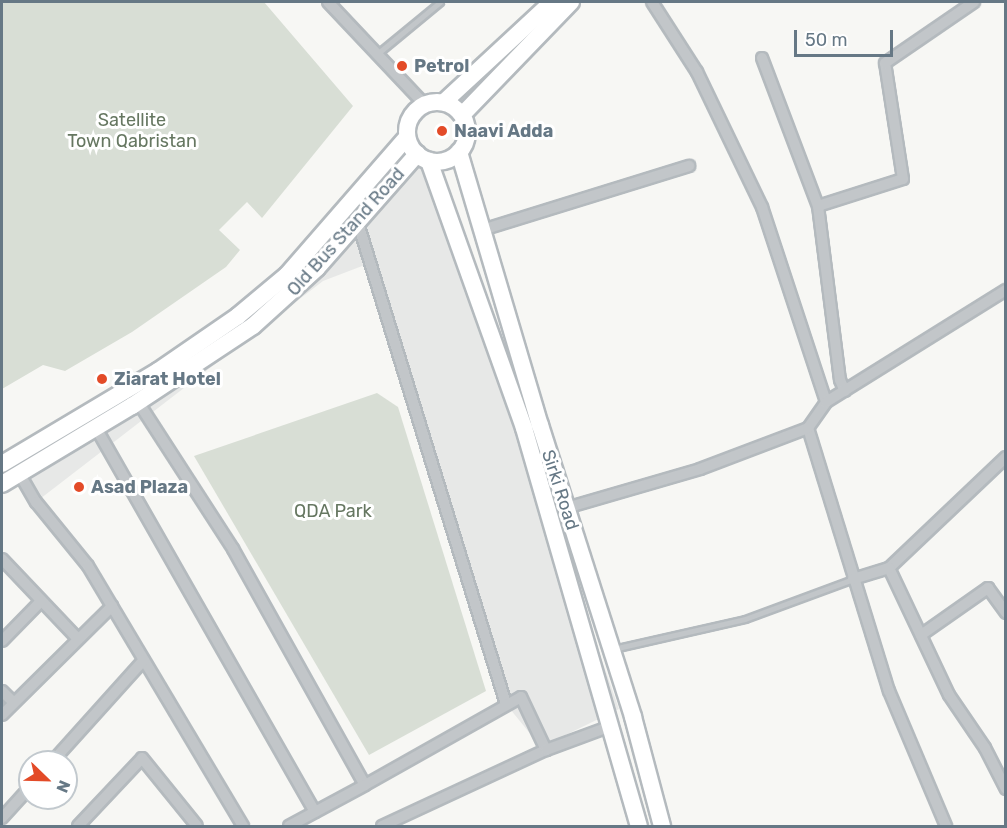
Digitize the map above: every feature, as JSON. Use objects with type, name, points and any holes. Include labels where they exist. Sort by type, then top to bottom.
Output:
[{"type":"main road","points":[[444,102],[462,115],[467,134],[459,152],[445,161],[423,158],[407,137],[410,118],[424,104],[444,102],[552,2]]},
{"type":"main road","points":[[462,115],[571,2]]},
{"type":"main road","name":"Old Bus Stand Road","points":[[2,464],[158,371],[238,316],[287,275],[407,137]]},
{"type":"main road","name":"Sirki Road","points":[[459,152],[566,508],[612,650],[662,826]]},
{"type":"main road","name":"Old Bus Stand Road","points":[[2,484],[138,402],[253,326],[317,268],[357,220],[423,158]]},
{"type":"main road","name":"Sirki Road","points":[[423,158],[524,428],[639,826]]},
{"type":"street","points":[[328,2],[424,104]]},
{"type":"street","points":[[652,2],[697,72],[758,197],[826,402]]},
{"type":"street","points":[[818,207],[903,179],[885,63],[974,2]]},
{"type":"street","points":[[762,58],[818,207],[840,380],[845,391]]},
{"type":"street","points":[[482,230],[689,166]]},
{"type":"street","points":[[357,220],[506,704]]},
{"type":"street","points":[[566,508],[700,469],[808,428],[826,402],[971,308],[1005,290]]},
{"type":"street","points":[[138,402],[233,549],[364,785]]},
{"type":"street","points":[[96,428],[315,812]]},
{"type":"street","points":[[808,428],[888,691],[946,826]]},
{"type":"street","points":[[853,579],[889,568],[1005,457]]},
{"type":"street","points":[[19,473],[36,502],[88,566],[243,826]]},
{"type":"street","points":[[2,559],[78,639]]},
{"type":"street","points":[[889,568],[949,694],[985,748],[1005,789]]},
{"type":"street","points":[[921,635],[988,588],[1005,613]]},
{"type":"street","points":[[2,640],[41,601]]},
{"type":"street","points":[[2,715],[112,606]]},
{"type":"street","points":[[63,750],[144,660]]},
{"type":"street","points":[[2,691],[13,702]]},
{"type":"street","points":[[289,826],[521,697],[546,750]]},
{"type":"street","points":[[382,826],[546,750],[610,726]]},
{"type":"street","points":[[78,826],[142,758],[196,826]]},
{"type":"street","points":[[2,818],[18,800]]},
{"type":"lane","points":[[377,54],[440,2]]},
{"type":"lane","points":[[612,650],[745,619],[853,579]]},
{"type":"shaded area","points":[[417,156],[427,162],[619,709],[541,747],[506,704],[370,263],[323,281],[36,502],[19,473],[289,296]]},
{"type":"green space","name":"Satellite Town Qabristan","points":[[2,2],[264,2],[353,106],[262,218],[247,202],[219,230],[240,250],[226,267],[132,332],[65,371],[43,365],[2,389]]},
{"type":"green space","name":"QDA Park","points":[[377,393],[398,407],[486,691],[369,755],[194,456]]},
{"type":"place","name":"Petrol","points":[[402,66]]},
{"type":"place","name":"Naavi Adda","points":[[442,131]]},
{"type":"place","name":"Ziarat Hotel","points":[[102,379]]},
{"type":"place","name":"Asad Plaza","points":[[79,487]]}]
